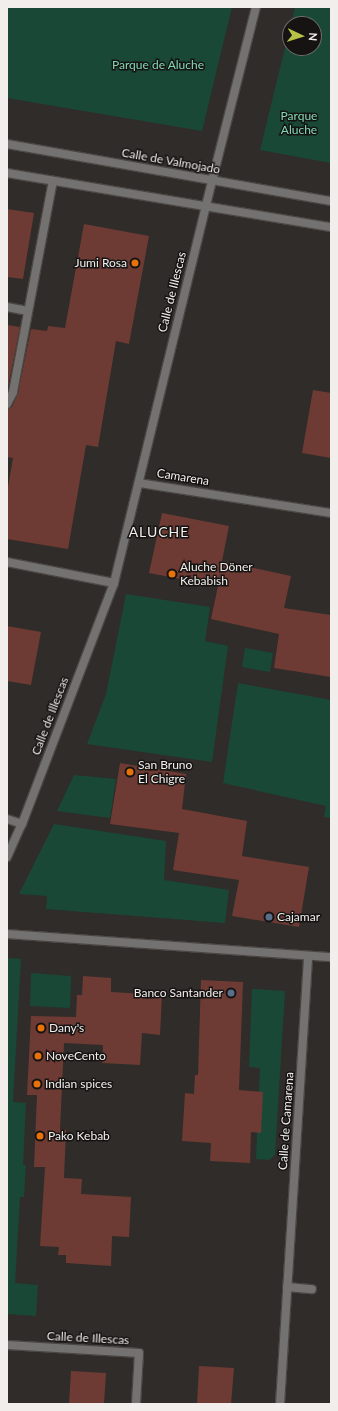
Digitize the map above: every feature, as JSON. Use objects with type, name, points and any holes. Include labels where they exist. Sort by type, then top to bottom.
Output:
[{"type":"street","name":"Calle de Illescas","points":[[7,857],[22,824],[114,583],[256,7]]},
{"type":"street","name":"Calle de Valmojado","points":[[7,144],[331,201]]},
{"type":"street","points":[[7,173],[331,227]]},
{"type":"street","points":[[7,404],[13,392],[53,181]]},
{"type":"street","points":[[7,307],[28,311]]},
{"type":"street","name":"Camarena","points":[[139,483],[331,513]]},
{"type":"street","points":[[7,562],[114,583]]},
{"type":"street","points":[[7,819],[22,824]]},
{"type":"street","points":[[7,934],[331,957]]},
{"type":"street","name":"Calle de Camarena","points":[[280,1404],[308,956]]},
{"type":"street","points":[[287,1288],[312,1289]]},
{"type":"street","name":"Calle de Illescas","points":[[7,1345],[139,1353],[136,1404]]},
{"type":"green space","name":"Parque de Aluche","points":[[7,7],[232,7],[202,131],[7,98]]},
{"type":"green space","name":"Parque Aluche","points":[[295,7],[331,7],[331,163],[260,150],[283,56],[322,56],[322,16],[293,16]]},
{"type":"green space","points":[[126,594],[210,607],[205,641],[228,646],[212,762],[87,744],[106,694]]},
{"type":"green space","points":[[245,648],[273,653],[270,672],[242,667]]},
{"type":"green space","points":[[238,683],[331,700],[331,818],[324,817],[326,806],[223,783]]},
{"type":"green space","points":[[74,775],[116,779],[110,818],[57,811]]},
{"type":"green space","points":[[54,824],[166,841],[164,880],[229,890],[225,923],[46,909],[47,896],[19,894]]},
{"type":"green space","points":[[7,958],[21,959],[13,1102],[26,1103],[23,1165],[26,1165],[24,1197],[20,1197],[15,1283],[38,1285],[36,1316],[7,1314]]},
{"type":"green space","points":[[31,973],[71,976],[70,1008],[30,1006]]},
{"type":"green space","points":[[252,989],[285,991],[275,1155],[269,1160],[256,1159],[260,1068],[249,1067]]},
{"type":"building","points":[[7,209],[34,213],[23,279],[7,277]]},
{"type":"building","points":[[84,224],[149,236],[129,344],[116,341],[98,447],[86,445],[68,549],[7,539],[7,493],[13,458],[7,457],[7,409],[12,407],[18,393],[31,329],[47,331],[48,326],[65,328]]},
{"type":"building","points":[[7,325],[20,327],[7,392]]},
{"type":"building","points":[[313,390],[331,393],[331,458],[302,453]]},
{"type":"building","points":[[162,513],[229,526],[222,561],[291,576],[284,608],[331,615],[331,677],[274,668],[279,634],[211,619],[218,586],[149,573]]},
{"type":"building","points":[[7,626],[41,632],[31,685],[7,681]]},
{"type":"building","points":[[120,763],[186,774],[182,809],[247,821],[242,856],[309,867],[299,927],[232,916],[239,880],[173,870],[179,833],[110,824]]},
{"type":"building","points":[[83,976],[111,978],[111,992],[162,995],[160,1035],[142,1033],[140,1065],[102,1063],[103,1045],[64,1043],[60,1129],[66,1130],[64,1178],[82,1179],[81,1194],[131,1197],[129,1237],[112,1236],[111,1266],[66,1263],[66,1255],[58,1255],[59,1247],[40,1246],[45,1167],[34,1167],[37,1095],[27,1095],[31,1016],[76,1017],[77,995],[82,995]]},
{"type":"building","points":[[201,980],[243,982],[239,1090],[263,1092],[261,1133],[251,1132],[250,1163],[210,1161],[211,1143],[182,1141],[185,1093],[194,1094],[195,1075],[198,1075]]},
{"type":"building","points":[[199,1366],[234,1368],[231,1404],[197,1404]]},
{"type":"building","points":[[71,1371],[106,1373],[104,1404],[69,1404]]},
{"type":"place","name":"Jumi Rosa","points":[[135,263]]},
{"type":"place","name":"Aluche Döner Kebabish","points":[[172,574]]},
{"type":"place","name":"San Bruno El Chigre","points":[[130,772]]},
{"type":"place","name":"Cajamar","points":[[269,917]]},
{"type":"place","name":"Banco Santander","points":[[231,993]]},
{"type":"place","name":"Dany's","points":[[41,1028]]},
{"type":"place","name":"NoveCento","points":[[38,1056]]},
{"type":"place","name":"Indian spices","points":[[37,1084]]},
{"type":"place","name":"Pako Kebab","points":[[40,1136]]},
{"type":"district","name":"ALUCHE","points":[[159,532]]}]
